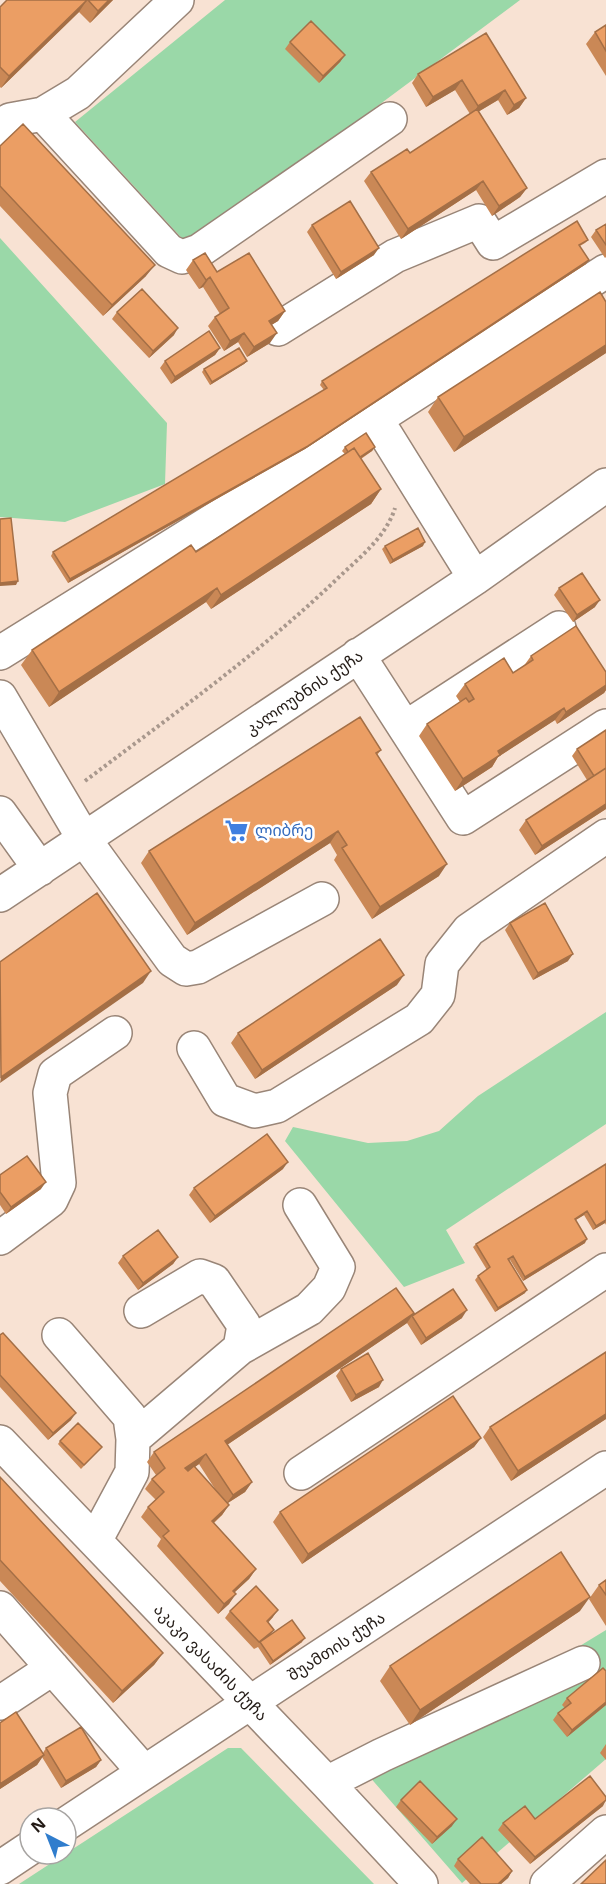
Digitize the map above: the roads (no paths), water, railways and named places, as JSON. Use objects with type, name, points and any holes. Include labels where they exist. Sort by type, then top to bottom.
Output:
[{"type":"street","points":[[4,120],[43,114],[78,93],[177,0]]},
{"type":"street","points":[[43,114],[169,251],[182,257],[199,251],[390,119]]},
{"type":"street","points":[[278,329],[395,255],[479,221],[493,243],[606,176]]},
{"type":"street","points":[[0,652],[376,419],[606,271]]},
{"type":"street","points":[[376,419],[475,578]]},
{"type":"street","name":"კალოუბნის ქუჩა","points":[[0,895],[475,578],[606,485]]},
{"type":"street","points":[[405,728],[559,628]]},
{"type":"street","points":[[358,656],[463,818],[606,726]]},
{"type":"street","points":[[0,697],[84,839],[171,960],[186,969],[198,967],[322,899]]},
{"type":"street","points":[[0,813],[40,869]]},
{"type":"street","points":[[194,1048],[225,1100],[255,1111],[277,1106],[419,1019],[438,995],[442,964],[469,930],[606,837]]},
{"type":"street","points":[[0,1239],[51,1200],[59,1183],[50,1092],[56,1074],[115,1033]]},
{"type":"street","points":[[133,1439],[240,1348],[309,1309],[329,1288],[338,1267],[300,1205]]},
{"type":"street","points":[[301,1473],[606,1270]]},
{"type":"street","points":[[141,1311],[200,1276],[214,1281],[244,1325],[240,1348]]},
{"type":"street","points":[[59,1335],[130,1417],[133,1439],[132,1472],[95,1541]]},
{"type":"street","name":"აკაკი ვასაძის ქუჩა","points":[[0,1442],[421,1884]]},
{"type":"street","name":"შუამთის ქუჩა","points":[[78,1816],[606,1468]]},
{"type":"street","points":[[0,1608],[144,1772]]},
{"type":"street","points":[[327,1783],[382,1755],[583,1663]]},
{"type":"street","points":[[0,1703],[53,1668]]},
{"type":"street","points":[[547,1884],[606,1832]]},
{"type":"street","points":[[0,1868],[18,1856]]},
{"type":"place","name":"ლიბრე","points":[[237,830]]}]
